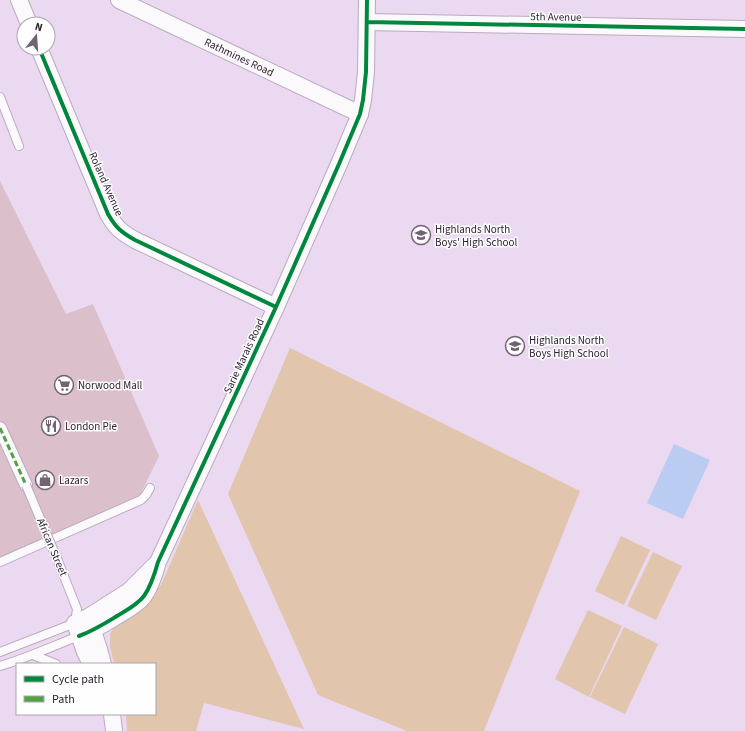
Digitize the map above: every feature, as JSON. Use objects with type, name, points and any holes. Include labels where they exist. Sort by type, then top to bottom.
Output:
[{"type":"street","points":[[19,0],[26,16]]},
{"type":"street","name":"Rathmines Road","points":[[119,0],[360,114]]},
{"type":"street","name":"Sarie Marais Road","points":[[83,623],[129,609],[144,596],[152,582],[158,562],[276,307],[360,114],[366,72],[367,0]]},
{"type":"street","name":"5th Avenue","points":[[367,22],[745,29]]},
{"type":"street","name":"Roland Avenue","points":[[42,56],[108,214],[114,225],[135,240],[276,307]]},
{"type":"street","points":[[0,428],[26,485]]},
{"type":"street","name":"African Street","points":[[83,623],[91,663]]},
{"type":"street","name":"African Street","points":[[83,623],[99,649],[103,663]]},
{"type":"street","points":[[112,715],[114,731]]},
{"type":"lane","points":[[0,97],[19,146]]},
{"type":"lane","name":"African Street","points":[[26,485],[83,623]]},
{"type":"lane","points":[[0,562],[141,500],[150,488]]},
{"type":"lane","points":[[0,652],[83,623]]},
{"type":"lane","points":[[0,666],[33,655],[50,647],[83,623]]},
{"type":"lane","points":[[33,655],[53,663]]},
{"type":"shaded area","points":[[290,348],[580,491],[484,731],[407,731],[318,695],[228,494]]},
{"type":"shaded area","points":[[198,500],[304,729],[204,703],[196,731],[127,731],[126,715],[156,715],[156,663],[114,663],[110,646],[110,634],[114,627],[132,617],[146,604],[161,585]]},
{"type":"shaded area","points":[[621,536],[650,550],[624,605],[595,591]]},
{"type":"shaded area","points":[[653,552],[682,566],[656,620],[627,606]]},
{"type":"shaded area","points":[[588,610],[622,626],[589,697],[555,679]]},
{"type":"shaded area","points":[[624,627],[658,644],[625,714],[590,697]]},
{"type":"water","points":[[674,444],[710,460],[683,519],[647,503]]},
{"type":"building","name":"Norwood Mall","points":[[0,181],[66,314],[93,304],[159,456],[137,501],[0,561]]},
{"type":"marked path","points":[[0,428],[26,485]]},
{"type":"cycle path","points":[[79,636],[89,632],[135,605],[144,596],[151,584],[158,562],[276,307],[360,114],[366,72],[367,0]]},
{"type":"cycle path","points":[[367,22],[745,29]]},
{"type":"cycle path","points":[[42,56],[108,214],[116,226],[122,232],[135,240],[276,307]]},
{"type":"place","name":"Highlands North Boys' High School","points":[[421,235]]},
{"type":"place","name":"Highlands North Boys High School","points":[[515,346]]},
{"type":"place","name":"Norwood Mall","points":[[64,385]]},
{"type":"place","name":"London Pie","points":[[51,426]]},
{"type":"place","name":"Lazars","points":[[45,480]]}]
